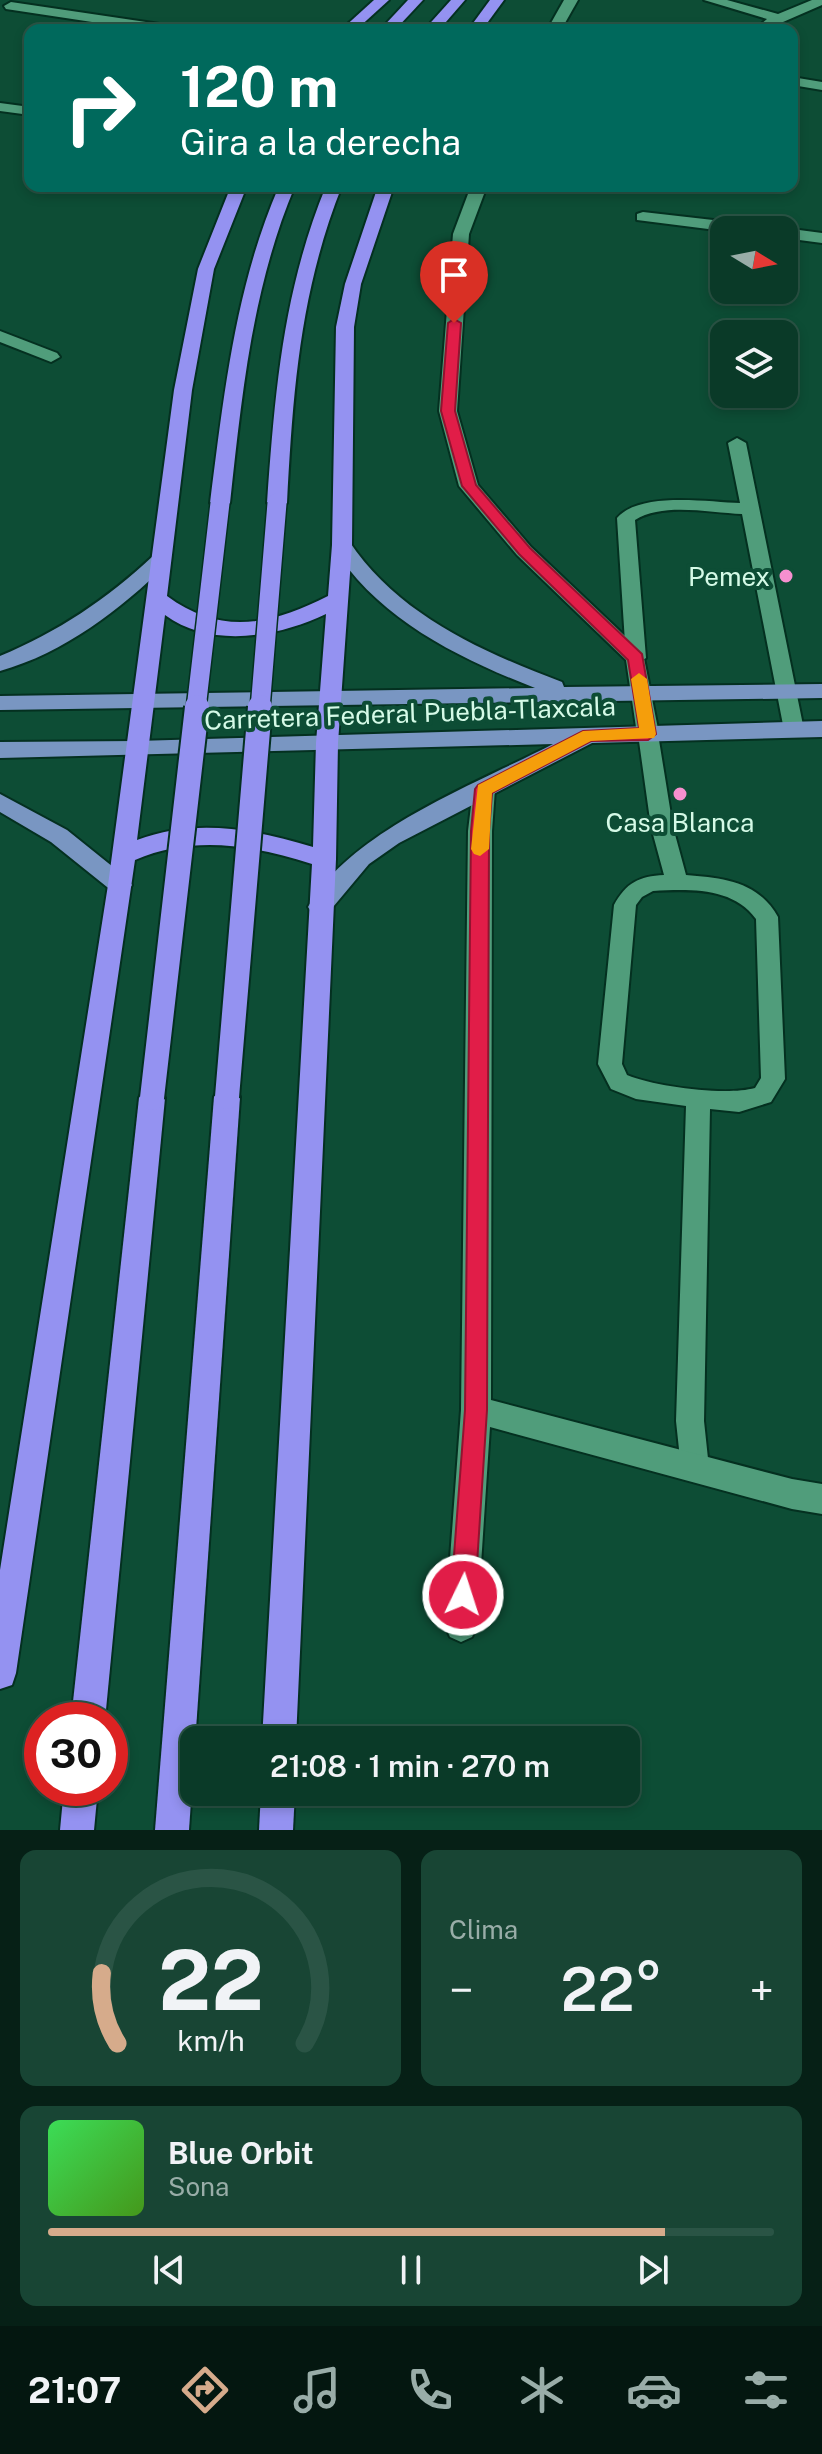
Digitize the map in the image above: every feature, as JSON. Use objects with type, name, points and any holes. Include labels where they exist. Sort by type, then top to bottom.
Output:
[{"type":"highway","points":[[355,24],[382,0]]},
{"type":"highway","points":[[393,24],[416,0]]},
{"type":"highway","points":[[436,24],[458,0]]},
{"type":"highway","points":[[479,24],[497,0]]},
{"type":"highway","points":[[0,1673],[120,885],[183,390],[206,269],[237,192]]},
{"type":"highway","points":[[90,1702],[152,1098],[220,503],[243,325],[259,260],[285,192]]},
{"type":"highway","points":[[172,1830],[227,1097],[291,324],[301,274],[332,192]]},
{"type":"highway","points":[[280,1726],[324,859],[327,743],[342,545],[345,327],[353,284],[384,192]]},
{"type":"highway","points":[[157,599],[173,614],[191,622],[244,630],[289,623],[337,600]]},
{"type":"highway","points":[[123,855],[164,840],[199,836],[270,842],[324,859]]},
{"type":"highway","points":[[77,1830],[79,1806]]},
{"type":"highway","points":[[276,1830],[277,1806]]},
{"type":"main road","points":[[342,545],[363,576],[472,653],[515,673],[571,693]]},
{"type":"main road","points":[[0,664],[84,624],[125,595],[160,560]]},
{"type":"main road","name":"Carretera Federal Puebla-Tlaxcala","points":[[0,703],[822,691]]},
{"type":"main road","name":"Carretera Federal Puebla-Tlaxcala","points":[[0,750],[137,749],[822,729]]},
{"type":"main road","points":[[320,907],[361,858],[435,813],[589,735]]},
{"type":"main road","points":[[0,802],[59,836],[120,885]]},
{"type":"street","points":[[557,24],[571,0]]},
{"type":"street","points":[[711,0],[777,18]]},
{"type":"street","points":[[770,24],[777,18],[809,9],[821,0]]},
{"type":"street","points":[[10,7],[130,24]]},
{"type":"street","points":[[798,82],[822,86]]},
{"type":"street","points":[[477,192],[461,234],[448,411],[469,486],[524,551],[636,658],[648,734]]},
{"type":"street","points":[[643,217],[710,225]]},
{"type":"street","points":[[798,235],[822,238]]},
{"type":"street","points":[[0,336],[51,357]]},
{"type":"street","points":[[461,1626],[476,1410],[480,831],[484,789]]},
{"type":"street","points":[[476,1410],[792,1494],[822,1499]]},
{"type":"lane","points":[[0,107],[24,110]]},
{"type":"lane","points":[[737,443],[794,730]]},
{"type":"lane","points":[[636,658],[626,518],[632,512],[653,507],[750,509]]},
{"type":"lane","points":[[648,734],[662,827],[677,883]]},
{"type":"lane","points":[[644,883],[728,887],[755,898],[767,917],[773,1079],[763,1095],[739,1102],[698,1098],[636,1089],[619,1082],[610,1064],[625,905],[631,892],[644,883]]},
{"type":"lane","points":[[695,1468],[690,1421],[698,1098]]},
{"type":"slow traffic","points":[[480,849],[484,789],[589,735],[648,734],[639,679]]},
{"type":"place","name":"Pemex","points":[[786,576]]},
{"type":"place","name":"Casa Blanca","points":[[680,794]]},
{"type":"route","points":[[454,323],[448,411],[469,486],[524,551],[636,658],[648,734],[589,735],[484,789],[480,831],[476,1410],[463,1595]]}]
